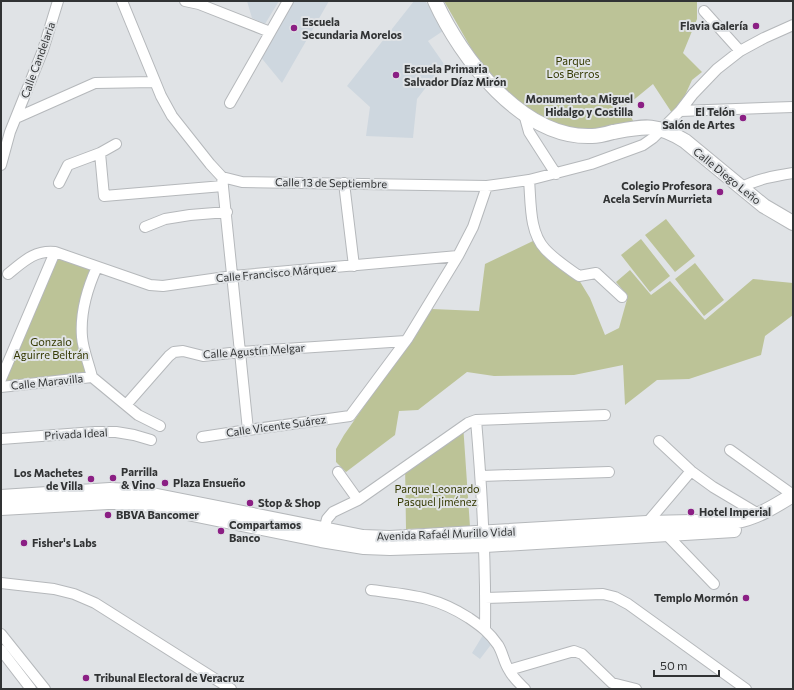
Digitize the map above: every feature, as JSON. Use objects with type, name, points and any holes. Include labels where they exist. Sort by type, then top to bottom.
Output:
[{"type":"main road","points":[[435,1],[467,55],[488,81],[506,100],[524,114],[542,125],[576,136],[593,136],[648,126],[662,129]]},
{"type":"main road","name":"Calle Diego Leño","points":[[662,129],[685,141],[740,188],[764,206],[793,223]]},
{"type":"main road","name":"Avenida Rafaél Murillo Vidal","points":[[1,497],[110,490],[132,491],[322,535],[364,547],[390,548],[647,523],[737,521],[750,519],[760,515],[793,495]]},
{"type":"main road","name":"Avenida Rafaél Murillo Vidal","points":[[1,508],[132,502],[322,535]]},
{"type":"main road","name":"Avenida Rafaél Murillo Vidal","points":[[484,539],[666,534],[740,529],[753,527],[766,522],[793,506]]},
{"type":"street","name":"Calle Candelaria","points":[[1,165],[10,132],[43,50],[58,1]]},
{"type":"street","points":[[122,1],[161,96],[172,116],[223,182],[248,430]]},
{"type":"street","points":[[185,1],[199,4],[270,32]]},
{"type":"street","points":[[230,103],[288,1]]},
{"type":"street","points":[[704,11],[740,51]]},
{"type":"street","name":"Calle 13 de Septiembre","points":[[100,153],[104,196],[223,182],[231,178],[242,182],[486,186],[529,180],[605,160],[643,145],[653,138],[680,111],[693,94],[717,69],[740,51],[793,25]]},
{"type":"street","points":[[16,118],[95,83],[155,82]]},
{"type":"street","points":[[680,111],[793,108]]},
{"type":"street","points":[[524,114],[529,132],[556,174]]},
{"type":"street","points":[[59,183],[68,165],[100,153],[116,144]]},
{"type":"street","points":[[740,188],[751,182],[793,173]]},
{"type":"street","points":[[529,180],[533,225],[538,239],[544,248],[579,276],[596,273],[622,297]]},
{"type":"street","points":[[344,183],[354,266]]},
{"type":"street","points":[[406,341],[458,256],[473,227],[486,186]]},
{"type":"street","points":[[145,227],[166,219],[190,215],[227,212]]},
{"type":"street","points":[[1,379],[55,252],[46,251],[37,253],[8,274]]},
{"type":"street","name":"Calle Francisco Márquez","points":[[55,252],[150,285],[163,286],[233,276],[458,256]]},
{"type":"street","points":[[97,267],[88,287],[82,314],[82,338],[92,377],[138,414],[160,426]]},
{"type":"street","name":"Calle Agustín Melgar","points":[[126,405],[174,352],[183,351],[203,356],[240,352],[406,341]]},
{"type":"street","name":"Calle Vicente Suárez","points":[[202,437],[350,416],[406,341]]},
{"type":"street","name":"Calle Maravilla","points":[[1,387],[92,377]]},
{"type":"street","points":[[322,535],[327,519],[333,512],[358,500],[468,423],[476,420],[605,415]]},
{"type":"street","points":[[476,420],[481,476],[484,539],[485,628]]},
{"type":"street","name":"Privada Ideal","points":[[1,439],[102,432],[134,435],[151,440]]},
{"type":"street","points":[[659,441],[692,472],[713,487],[760,515]]},
{"type":"street","points":[[730,450],[793,495]]},
{"type":"street","points":[[338,472],[358,500]]},
{"type":"street","points":[[481,476],[609,472]]},
{"type":"street","points":[[647,523],[692,472]]},
{"type":"street","points":[[666,534],[714,584]]},
{"type":"street","points":[[1,583],[54,589],[74,594],[95,602],[231,689]]},
{"type":"street","points":[[371,590],[420,596],[458,611],[485,628],[498,646],[509,670],[525,689]]},
{"type":"street","points":[[485,598],[603,594],[615,597],[628,604],[746,689]]},
{"type":"street","points":[[2,637],[45,689]]},
{"type":"street","points":[[1,650],[31,689]]},
{"type":"street","points":[[509,670],[574,651],[582,654],[612,683],[636,689]]},
{"type":"shaded area","points":[[247,1],[279,1],[265,24],[252,18]]},
{"type":"shaded area","name":"Escuela Secundaria Morelos","points":[[291,1],[329,1],[282,83],[259,55]]},
{"type":"shaded area","name":"Escuela Primaria Salvador Díaz Mirón","points":[[414,1],[425,1],[446,29],[428,41],[444,64],[417,99],[413,138],[366,136],[370,107],[347,86]]},
{"type":"shaded area","points":[[483,635],[493,642],[480,659],[472,653]]},
{"type":"green space","name":"Parque Los Berros","points":[[444,1],[697,1],[697,19],[683,53],[702,72],[692,80],[681,104],[672,113],[653,84],[625,107],[635,124],[570,134],[494,88]]},
{"type":"green space","points":[[666,219],[695,256],[675,272],[645,235]]},
{"type":"green space","points":[[641,239],[670,276],[650,292],[621,255]]},
{"type":"green space","points":[[533,241],[548,258],[579,280],[590,298],[605,335],[619,328],[628,296],[616,282],[630,270],[651,295],[670,281],[705,320],[753,279],[793,283],[793,315],[765,336],[761,355],[689,379],[657,380],[625,405],[623,365],[574,375],[494,376],[467,372],[418,410],[399,411],[395,435],[346,472],[336,462],[336,449],[344,435],[432,309],[479,311],[485,264]]},
{"type":"green space","name":"Gonzalo Aguirre Beltrán","points":[[55,252],[97,267],[82,314],[92,377],[1,387]]},
{"type":"green space","points":[[695,263],[724,300],[704,316],[675,279]]},
{"type":"green space","name":"Parque Leonardo Pasquel Jiménez","points":[[463,424],[470,527],[406,529],[405,462]]},
{"type":"place","name":"Flavia Galería","points":[[756,26]]},
{"type":"place","name":"Escuela Secundaria Morelos","points":[[294,28]]},
{"type":"place","name":"Escuela Primaria Salvador Díaz Mirón","points":[[396,75]]},
{"type":"place","name":"Monumento a Miguel Hidalgo y Costilla","points":[[641,105]]},
{"type":"place","name":"El Telón Salón de Artes","points":[[743,118]]},
{"type":"place","name":"Colegio Profesora Acela Servín Murrieta","points":[[720,192]]},
{"type":"place","name":"Parrilla & Vino","points":[[113,478]]},
{"type":"place","name":"Los Machetes de Villa","points":[[91,479]]},
{"type":"place","name":"Plaza Ensueño","points":[[165,483]]},
{"type":"place","name":"Stop & Shop","points":[[250,503]]},
{"type":"place","name":"Hotel Imperial","points":[[691,512]]},
{"type":"place","name":"BBVA Bancomer","points":[[108,515]]},
{"type":"place","name":"Compartamos Banco","points":[[221,531]]},
{"type":"place","name":"Fisher's Labs","points":[[24,543]]},
{"type":"place","name":"Templo Mormón","points":[[746,598]]},
{"type":"place","name":"Tribunal Electoral de Veracruz","points":[[86,678]]}]
